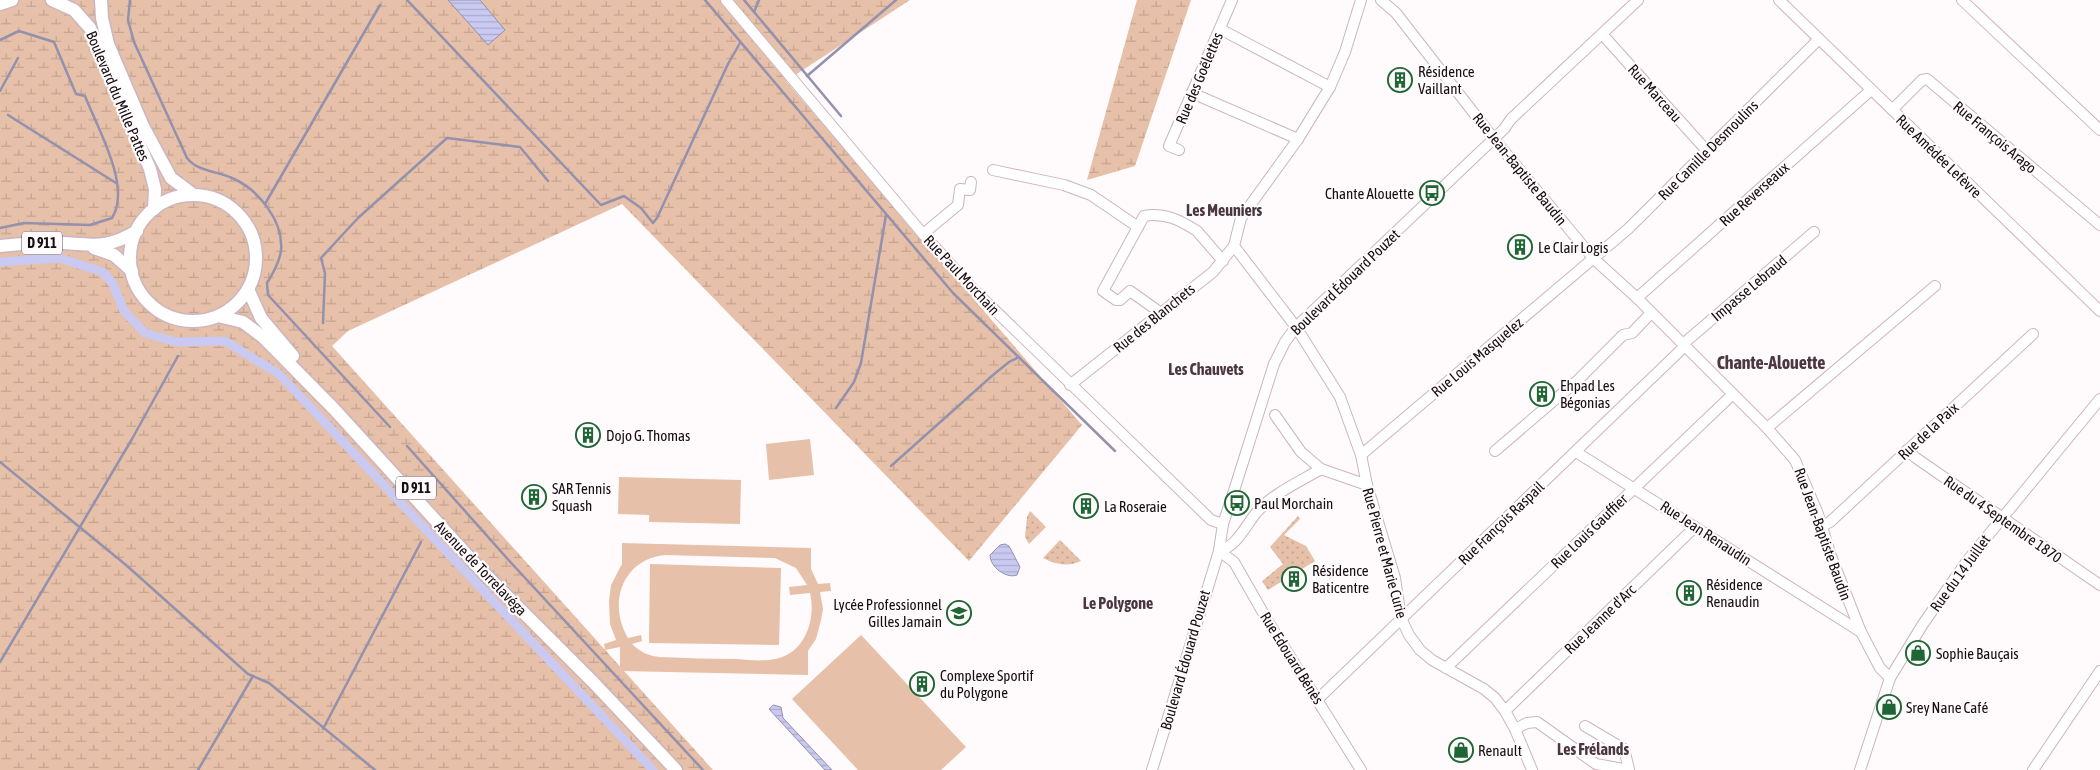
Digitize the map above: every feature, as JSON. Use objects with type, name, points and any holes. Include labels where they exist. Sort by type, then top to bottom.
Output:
[{"type":"main road","points":[[0,4],[12,0]]},
{"type":"main road","name":"Boulevard du Mille Pattes","points":[[52,0],[74,10],[90,28],[150,169],[156,189],[154,209]]},
{"type":"main road","name":"Boulevard du Mille Pattes","points":[[101,0],[102,18],[111,51],[129,96],[162,164],[174,182],[194,195]]},
{"type":"main road","points":[[194,195],[205,196],[225,204],[238,214],[248,227],[255,247],[256,258],[255,268],[248,289],[238,302],[218,316],[198,320],[179,319],[169,316],[145,298],[135,281],[132,271],[131,251],[137,231],[144,219],[154,209],[172,199],[194,195]]},
{"type":"main road","name":"D 911","points":[[0,246],[39,243],[84,245],[115,243],[137,231]]},
{"type":"main road","name":"D 911","points":[[84,245],[114,256],[132,271]]},
{"type":"main road","name":"Avenue de Torrelavéga","points":[[248,289],[261,318],[294,357],[536,616],[593,682]]},
{"type":"main road","name":"Avenue de Torrelavéga","points":[[218,316],[243,322],[263,337],[334,409],[479,568],[593,682],[676,770]]},
{"type":"street","name":"Rue Paul Morchain","points":[[726,0],[923,234],[974,290],[1070,386],[1211,520],[1222,524]]},
{"type":"street","name":"Rue des Goëlettes","points":[[1179,150],[1169,146],[1232,0]]},
{"type":"street","points":[[1234,246],[1241,218],[1298,139],[1330,87],[1345,52],[1361,0]]},
{"type":"street","name":"Rue Jean-Baptiste Baudin","points":[[1381,0],[1396,13],[1494,139],[1594,259],[1637,298],[1767,428],[1795,460],[1801,469],[1860,632],[1880,668],[1890,678]]},
{"type":"street","name":"Boulevard Édouard Pouzet","points":[[1153,768],[1218,551],[1222,524],[1274,364],[1285,342],[1296,327],[1494,139],[1511,119],[1638,0]]},
{"type":"street","name":"Rue Amédée Lefèvre","points":[[1779,0],[2100,311]]},
{"type":"street","points":[[1962,0],[2100,130]]},
{"type":"street","points":[[1220,29],[1330,87]]},
{"type":"street","name":"Rue Marceau","points":[[1602,34],[1707,151]]},
{"type":"street","name":"Rue Camille Desmoulins","points":[[1594,259],[1707,151],[1819,39]]},
{"type":"street","name":"Rue François Arago","points":[[1892,110],[1922,80],[1927,79],[2100,225]]},
{"type":"street","name":"Rue Reverseaux","points":[[1637,298],[1871,90]]},
{"type":"street","points":[[1192,93],[1298,139]]},
{"type":"street","points":[[993,170],[1064,185],[1090,194],[1138,226]]},
{"type":"street","points":[[923,234],[958,205],[960,189],[970,190],[971,182]]},
{"type":"street","points":[[1161,312],[1130,291],[1120,300],[1116,300],[1103,291],[1144,216],[1172,217],[1197,231],[1223,261]]},
{"type":"street","name":"Impasse Lebraud","points":[[1684,345],[1814,232]]},
{"type":"street","name":"Rue Pierre et Marie Curie","points":[[1234,246],[1296,327],[1340,398],[1361,455],[1367,485],[1395,578],[1402,618],[1409,635],[1420,650],[1446,668],[1484,689],[1505,711],[1532,770]]},
{"type":"street","name":"Rue des Blanchets","points":[[1070,386],[1212,272],[1234,246]]},
{"type":"street","name":"Rue Louis Masquelez","points":[[1361,455],[1594,259]]},
{"type":"street","points":[[1767,428],[1935,286]]},
{"type":"street","points":[[1494,451],[1578,380],[1622,335],[1632,333],[1651,312]]},
{"type":"street","name":"Rue de la Paix","points":[[1822,526],[1830,522],[2033,334]]},
{"type":"street","name":"Rue François Raspail","points":[[1318,699],[1576,452],[1684,345]]},
{"type":"street","name":"Rue Louis Gauffier","points":[[1446,668],[1733,394]]},
{"type":"street","name":"Rue du 14 Juillet","points":[[1860,770],[1890,678],[1922,624],[1967,561],[2100,399]]},
{"type":"street","points":[[1275,415],[1301,452],[1321,469],[1367,485]]},
{"type":"street","name":"Rue du 4 Septembre 1870","points":[[1907,450],[2100,585]]},
{"type":"street","name":"Rue Jean Renaudin","points":[[1576,452],[1860,632]]},
{"type":"street","points":[[1218,551],[1229,549],[1258,511],[1282,491],[1321,469]]},
{"type":"street","name":"Rue Jeanne d'Arc","points":[[1505,711],[1695,527]]},
{"type":"street","name":"Rue Edouard Bénès","points":[[1218,551],[1234,562],[1269,623],[1361,770]]},
{"type":"street","points":[[2033,770],[2100,671]]},
{"type":"street","points":[[1514,729],[1527,723],[1537,722],[1596,764],[1629,769],[1624,748],[1585,726]]},
{"type":"green space","points":[[0,0],[910,0],[786,81],[1082,425],[969,561],[622,204],[348,331],[332,346],[713,770],[0,770]]},
{"type":"green space","points":[[1137,0],[1191,0],[1135,166],[1087,180]]},
{"type":"green space","points":[[810,439],[814,475],[769,480],[766,444]]},
{"type":"green space","points":[[619,477],[741,480],[740,524],[649,522],[649,515],[618,514]]},
{"type":"green space","points":[[1030,511],[1046,527],[1029,544],[1025,537],[1027,517]]},
{"type":"green space","points":[[1298,516],[1300,519],[1284,535],[1306,546],[1315,561],[1268,590],[1262,581],[1283,564],[1270,547]]},
{"type":"green space","points":[[1060,540],[1081,561],[1062,564],[1043,558]]},
{"type":"green space","points":[[622,543],[811,548],[811,569],[818,584],[830,583],[831,591],[820,592],[823,609],[816,639],[808,651],[808,675],[620,671],[620,647],[605,650],[604,644],[616,640],[610,624],[609,601],[611,585],[622,564]],"holes":[[[665,555],[775,558],[796,568],[807,585],[789,587],[790,595],[810,593],[811,613],[807,632],[796,648],[788,654],[779,658],[763,660],[660,657],[645,653],[632,644],[642,641],[641,635],[628,638],[622,625],[619,597],[629,574],[650,558]]]},
{"type":"green space","points":[[650,564],[781,568],[779,645],[649,643]]},
{"type":"green space","points":[[861,635],[966,747],[941,770],[858,770],[792,699]]},
{"type":"water","points":[[448,0],[480,0],[505,30],[488,45]]},
{"type":"water","points":[[1005,544],[1009,546],[1020,567],[1017,575],[1008,575],[999,571],[991,559],[990,555],[1000,545]]},
{"type":"water","points":[[773,705],[781,707],[783,718],[832,770],[825,770],[769,709]]},
{"type":"waterway","points":[[130,0],[128,20],[134,42],[187,158],[191,163],[202,169],[242,183],[260,198],[274,218],[281,240],[281,251],[274,272],[267,283],[268,295],[390,427]]},
{"type":"waterway","points":[[407,0],[601,205],[624,196],[641,208],[653,223],[728,64],[740,43]]},
{"type":"waterway","points":[[705,0],[953,293],[1115,451]]},
{"type":"waterway","points":[[744,0],[841,116]]},
{"type":"waterway","points":[[754,12],[759,0]]},
{"type":"waterway","points":[[807,76],[896,0]]},
{"type":"waterway","points":[[265,204],[380,5]]},
{"type":"waterway","points":[[0,40],[19,31],[54,42],[76,94],[85,96],[110,157],[118,190],[117,205],[112,218],[90,225],[24,223],[0,228]]},
{"type":"waterway","points":[[0,91],[18,58]]},
{"type":"waterway","points":[[8,115],[116,183]]},
{"type":"waterway","points":[[323,323],[325,273],[321,258],[358,218],[447,138],[520,147],[548,181]]},
{"type":"waterway","points":[[836,408],[854,382],[861,363],[886,215]]},
{"type":"waterway","points":[[0,262],[59,258],[103,272],[113,284],[124,311],[145,333],[176,342],[225,341],[279,374],[653,770]]},
{"type":"waterway","points":[[0,662],[132,439],[178,356]]},
{"type":"waterway","points":[[891,466],[993,375],[1009,362],[1019,357]]},
{"type":"waterway","points":[[407,446],[514,566],[703,770]]},
{"type":"waterway","points":[[0,462],[126,565],[248,674],[269,683],[375,770]]},
{"type":"waterway","points":[[323,729],[421,542]]},
{"type":"waterway","points":[[198,770],[253,676]]},
{"type":"place","name":"Résidence Vaillant","points":[[1400,80]]},
{"type":"place","name":"Chante Alouette","points":[[1432,193]]},
{"type":"place","name":"Le Clair Logis","points":[[1520,247]]},
{"type":"place","name":"Ehpad Les Bégonias","points":[[1542,394]]},
{"type":"place","name":"Dojo G. Thomas","points":[[588,435]]},
{"type":"place","name":"SAR Tennis Squash","points":[[534,497]]},
{"type":"place","name":"Paul Morchain","points":[[1237,503]]},
{"type":"place","name":"La Roseraie","points":[[1086,506]]},
{"type":"place","name":"Résidence Baticentre","points":[[1294,579]]},
{"type":"place","name":"Résidence Renaudin","points":[[1689,593]]},
{"type":"place","name":"Lycée Professionnel Gilles Jamain","points":[[959,613]]},
{"type":"place","name":"Sophie Bauçais","points":[[1918,653]]},
{"type":"place","name":"Complexe Sportif du Polygone","points":[[922,684]]},
{"type":"place","name":"Srey Nane Café","points":[[1889,707]]},
{"type":"place","name":"Renault","points":[[1461,750]]},
{"type":"district","name":"Les Meuniers","points":[[1224,210]]},
{"type":"district","name":"Chante-Alouette","points":[[1771,362]]},
{"type":"district","name":"Les Chauvets","points":[[1206,369]]},
{"type":"district","name":"Le Polygone","points":[[1118,603]]},
{"type":"district","name":"Les Frélands","points":[[1593,749]]}]
